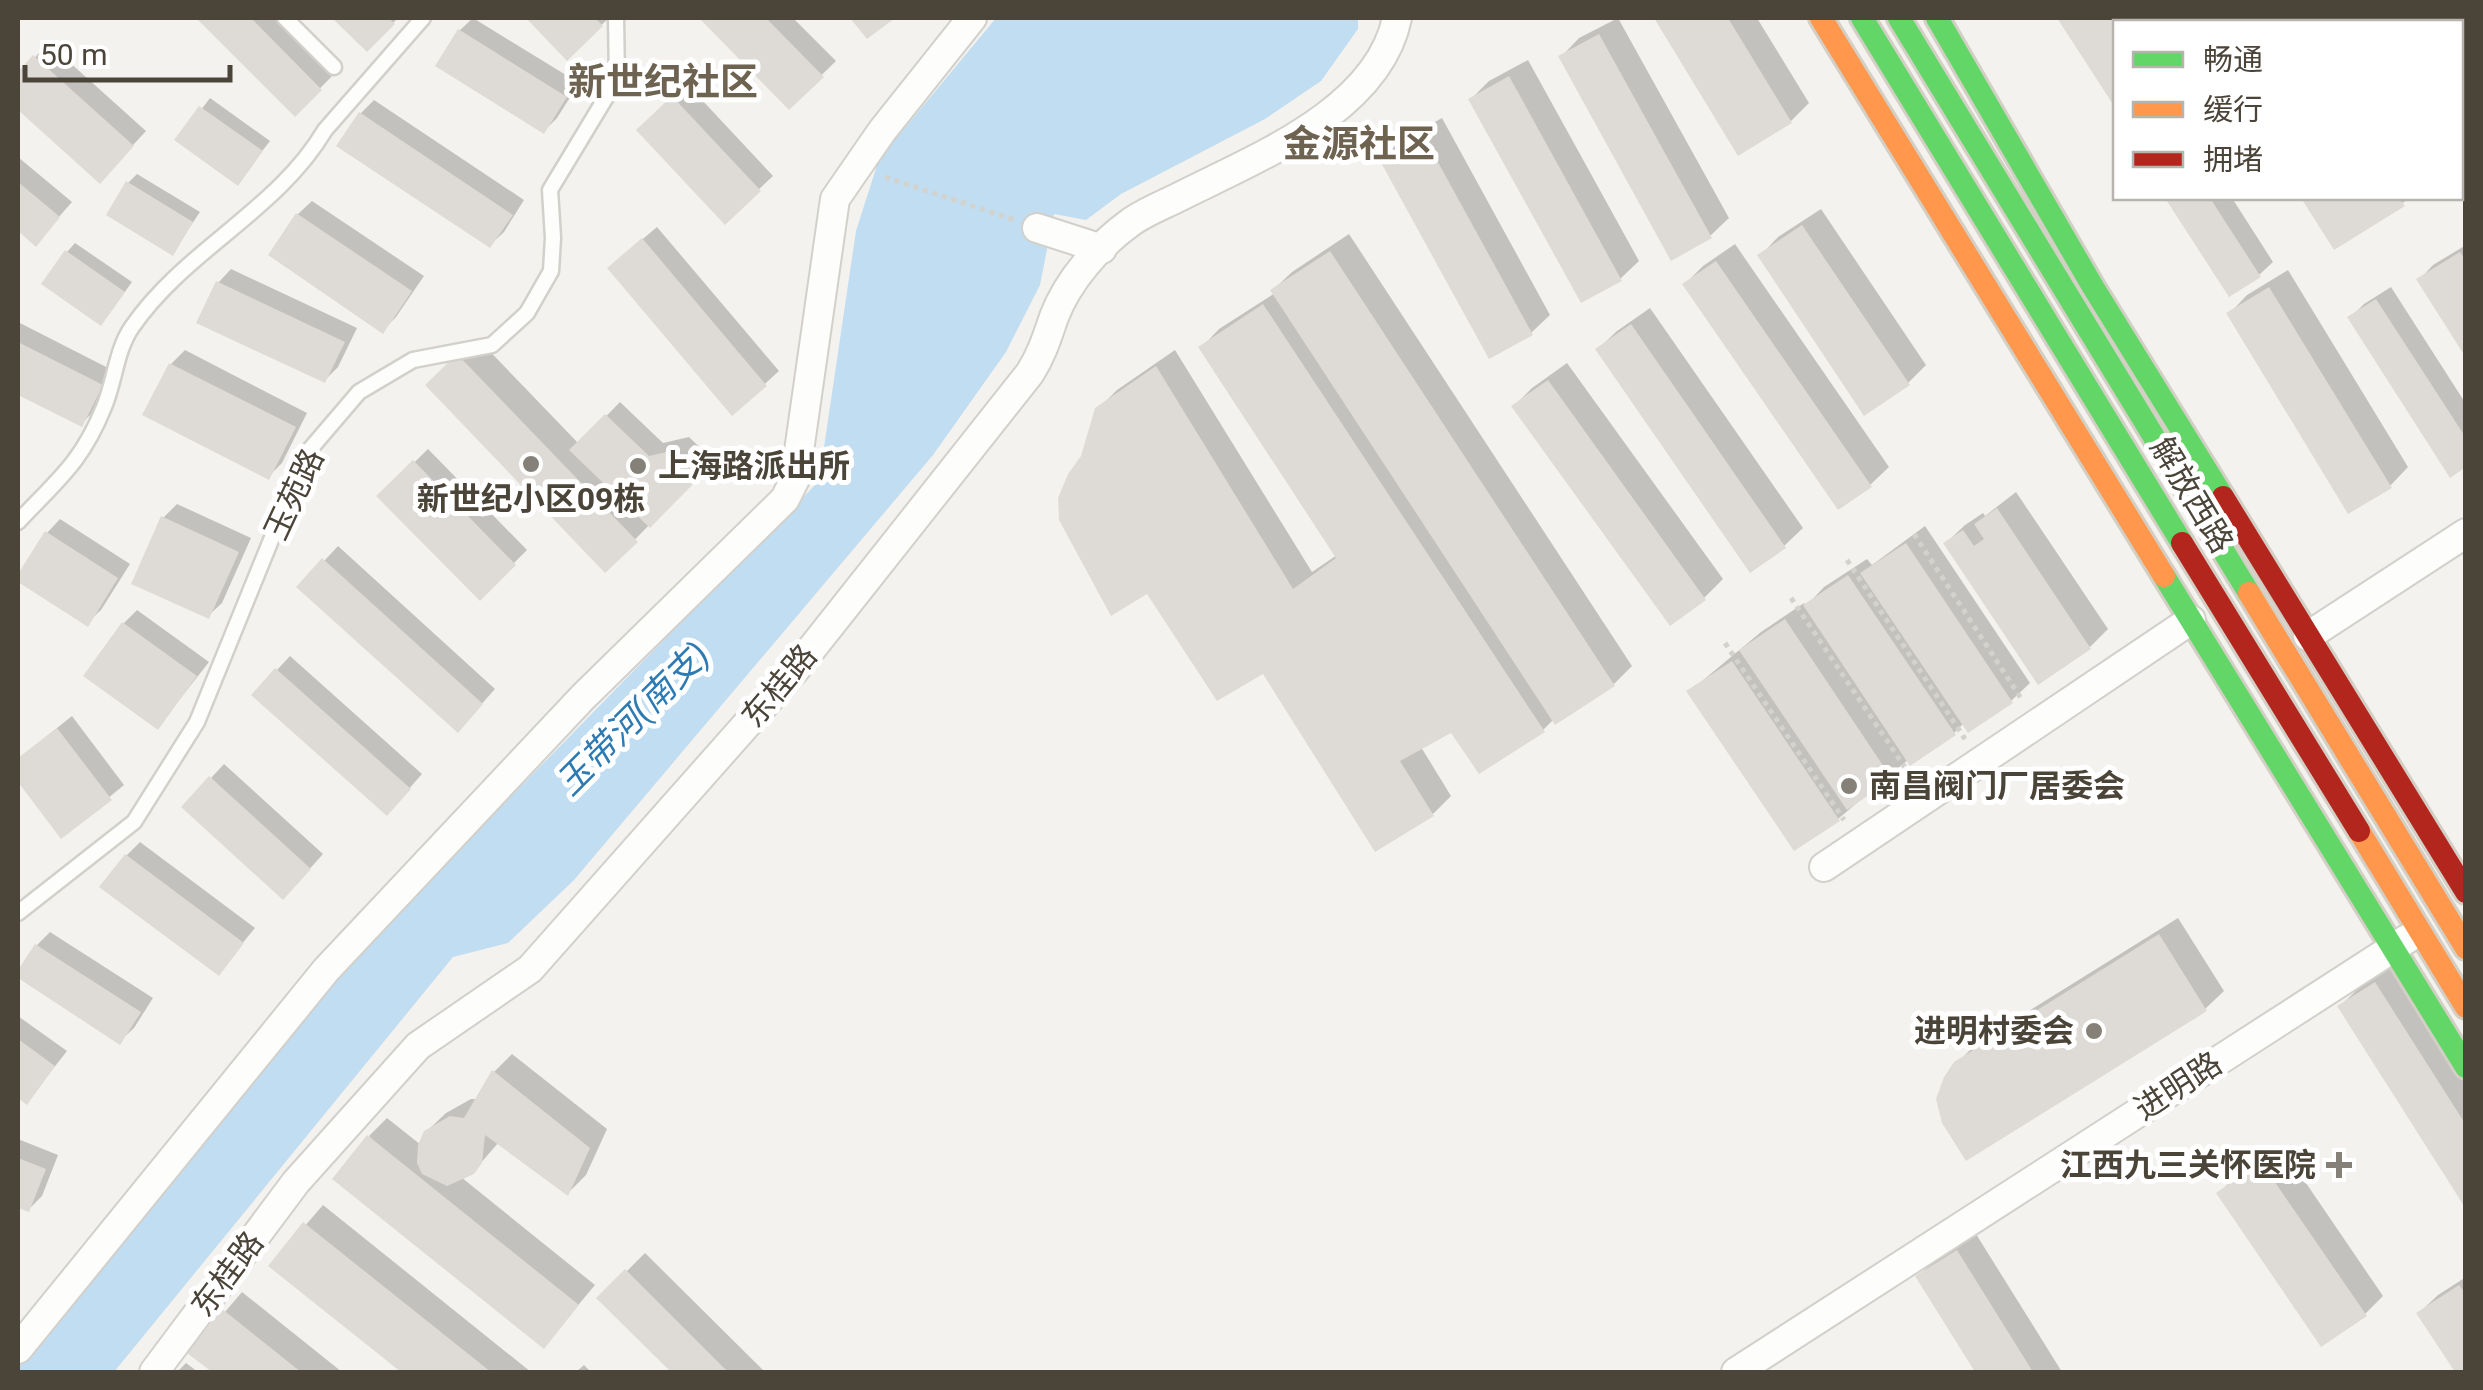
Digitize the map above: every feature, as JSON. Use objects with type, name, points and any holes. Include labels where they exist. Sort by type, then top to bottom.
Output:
[{"type":"main road","points":[[1821,18],[2466,1067]]},
{"type":"main road","name":"解放西路","points":[[1862,18],[2466,1007]]},
{"type":"main road","name":"解放西路","points":[[1899,18],[2466,948]]},
{"type":"main road","points":[[1937,18],[2092,287],[2466,892]]},
{"type":"street","points":[[18,1350],[326,970],[583,696],[785,498],[795,479],[836,199],[882,131],[972,18]]},
{"type":"street","name":"东桂路","points":[[154,1372],[296,1182],[418,1046],[530,969],[794,671],[1030,373],[1048,342],[1054,319],[1073,282],[1102,250],[1132,221],[1293,140],[1334,109],[1380,64],[1397,18]]},
{"type":"street","points":[[858,168],[885,176]]},
{"type":"street","points":[[1037,228],[1102,250]]},
{"type":"street","points":[[2308,636],[2466,533]]},
{"type":"street","points":[[1824,867],[2190,620]]},
{"type":"street","name":"进明路","points":[[1736,1372],[2420,932]]},
{"type":"lane","points":[[285,18],[334,68]]},
{"type":"lane","points":[[18,522],[78,460],[106,403],[130,329],[183,266],[282,188],[326,130],[424,18]]},
{"type":"lane","name":"玉苑路","points":[[18,913],[134,822],[197,722],[306,454],[359,392],[412,360],[492,344],[526,313],[551,271],[550,190],[554,178],[617,79],[616,18]]},
{"type":"path","points":[[885,176],[1037,228]]},
{"type":"path","points":[[1914,534],[2037,724]]},
{"type":"path","points":[[1846,560],[1980,762]]},
{"type":"path","points":[[1791,598],[1925,799]]},
{"type":"path","points":[[1725,644],[1860,843]]},
{"type":"water","name":"玉带河(南支)","points":[[996,18],[1358,18],[1358,29],[1321,81],[1265,119],[1121,194],[1086,220],[1054,214],[1040,285],[1006,352],[933,455],[574,880],[508,943],[453,957],[114,1372],[18,1372],[18,1367],[280,1033],[819,481],[856,231],[879,159]]},
{"type":"building","points":[[196,18],[251,18],[322,90],[295,117]]},
{"type":"building","points":[[332,18],[388,18],[395,24],[367,52]]},
{"type":"building","points":[[526,18],[595,18],[603,26],[567,61]]},
{"type":"building","points":[[699,18],[766,18],[824,77],[789,110]]},
{"type":"building","points":[[850,18],[895,18],[867,39]]},
{"type":"building","points":[[1654,18],[1728,18],[1792,123],[1738,156]]},
{"type":"building","points":[[2057,18],[2124,20],[2113,20],[2113,104]]},
{"type":"building","points":[[458,29],[567,97],[544,134],[435,66]]},
{"type":"building","points":[[1599,34],[1712,238],[1671,261],[1558,56]]},
{"type":"building","points":[[33,55],[134,146],[100,184],[18,110],[18,72]]},
{"type":"building","points":[[1509,76],[1622,281],[1581,303],[1468,99]]},
{"type":"building","points":[[672,96],[761,191],[725,225],[636,130]]},
{"type":"building","points":[[199,106],[263,151],[238,186],[174,140]]},
{"type":"building","points":[[2463,108],[2466,112],[2466,176],[2463,172]]},
{"type":"building","points":[[359,112],[513,215],[490,248],[336,146]]},
{"type":"building","points":[[1423,135],[1533,335],[1489,359],[1379,159]]},
{"type":"building","points":[[126,181],[193,222],[173,256],[106,215]]},
{"type":"building","points":[[18,182],[60,217],[36,247],[18,231]]},
{"type":"building","points":[[2166,200],[2211,200],[2261,277],[2229,297]]},
{"type":"building","points":[[2302,200],[2400,200],[2405,206],[2334,250]]},
{"type":"building","points":[[296,213],[412,291],[383,334],[268,255]]},
{"type":"building","points":[[1802,225],[1910,385],[1864,416],[1757,255]]},
{"type":"building","points":[[642,238],[767,386],[732,416],[607,268]]},
{"type":"building","points":[[65,250],[125,292],[101,326],[41,284]]},
{"type":"building","points":[[1330,251],[1615,686],[1555,725],[1270,290]]},
{"type":"building","points":[[2460,252],[2466,261],[2466,358],[2416,279]]},
{"type":"building","points":[[1716,261],[1872,487],[1838,510],[1682,284]]},
{"type":"building","points":[[216,281],[345,342],[325,383],[196,323]]},
{"type":"building","points":[[2269,287],[2392,488],[2348,514],[2226,313]]},
{"type":"building","points":[[2376,299],[2466,438],[2466,467],[2450,478],[2347,317]]},
{"type":"building","points":[[1263,304],[1545,732],[1479,774],[1451,733],[1400,761],[1434,816],[1375,852],[1263,674],[1217,701],[1147,594],[1111,616],[1059,520],[1058,498],[1081,456],[1095,408],[1156,366],[1293,589],[1336,558],[1198,347]]},
{"type":"building","points":[[1631,324],[1786,548],[1750,573],[1595,349]]},
{"type":"building","points":[[18,342],[103,385],[82,427],[18,395]]},
{"type":"building","name":"新世纪小区09栋","points":[[457,354],[638,542],[605,573],[425,385]]},
{"type":"building","points":[[169,363],[296,427],[269,480],[142,415]]},
{"type":"building","points":[[1548,380],[1706,600],[1670,626],[1511,406]]},
{"type":"building","name":"上海路派出所","points":[[605,414],[649,456],[675,450],[701,476],[650,528],[569,450]]},
{"type":"building","points":[[413,460],[516,565],[480,601],[376,496]]},
{"type":"building","points":[[1997,508],[2091,649],[2038,685],[1943,543],[1963,530],[1974,546],[1984,539],[1974,524]]},
{"type":"building","points":[[161,516],[239,552],[209,619],[131,584]]},
{"type":"building","points":[[45,531],[118,578],[88,627],[18,582],[18,574]]},
{"type":"building","points":[[1906,543],[2013,703],[1968,733],[1860,573]]},
{"type":"building","points":[[322,558],[483,704],[458,733],[296,587]]},
{"type":"building","points":[[1848,575],[1956,735],[1910,766],[1803,605]]},
{"type":"building","points":[[1785,619],[1892,779],[1847,810],[1739,650]]},
{"type":"building","points":[[122,622],[197,676],[158,730],[83,676]]},
{"type":"building","points":[[1732,661],[1840,821],[1794,851],[1686,691]]},
{"type":"building","points":[[275,668],[411,789],[387,816],[251,695]]},
{"type":"building","points":[[57,728],[112,800],[61,839],[18,782],[18,758]]},
{"type":"building","points":[[209,776],[311,869],[283,900],[181,807]]},
{"type":"building","points":[[125,854],[244,943],[219,976],[99,887]]},
{"type":"building","points":[[2159,934],[2207,1011],[1966,1161],[1942,1123],[1936,1099],[1954,1062]]},
{"type":"building","points":[[35,944],[141,1012],[120,1045],[18,978],[18,970]]},
{"type":"building","points":[[2375,982],[2466,1125],[2466,1209],[2337,1006]]},
{"type":"building","points":[[18,1039],[55,1066],[27,1105],[18,1098]]},
{"type":"building","points":[[492,1070],[590,1148],[568,1196],[485,1135],[482,1163],[474,1174],[447,1186],[422,1174],[417,1163],[424,1131],[450,1116],[464,1118]]},
{"type":"building","points":[[367,1135],[579,1305],[544,1349],[332,1179]]},
{"type":"building","points":[[18,1158],[46,1169],[29,1212],[18,1208]]},
{"type":"building","points":[[2261,1162],[2367,1316],[2321,1347],[2216,1193]]},
{"type":"building","points":[[303,1222],[491,1372],[401,1372],[268,1266]]},
{"type":"building","points":[[1957,1250],[2033,1372],[1975,1372],[1915,1276]]},
{"type":"building","points":[[625,1269],[728,1372],[671,1372],[596,1298]]},
{"type":"building","points":[[2459,1285],[2466,1294],[2466,1372],[2455,1372],[2416,1313]]},
{"type":"building","points":[[222,1309],[301,1372],[212,1372],[187,1353]]},
{"type":"traffic: fast","points":[[1862,18],[2182,543]]},
{"type":"traffic: fast","points":[[1899,18],[2249,593]]},
{"type":"traffic: fast","points":[[1937,18],[2093,287],[2223,497]]},
{"type":"traffic: fast","points":[[2164,576],[2466,1067]]},
{"type":"traffic: slow","points":[[1821,18],[2164,576]]},
{"type":"traffic: slow","points":[[2249,593],[2466,948]]},
{"type":"traffic: slow","points":[[2359,831],[2466,1007]]},
{"type":"traffic: jam","points":[[2223,497],[2466,892]]},
{"type":"traffic: jam","points":[[2182,543],[2359,831]]},
{"type":"place","name":"新世纪小区09栋","points":[[531,464]]},
{"type":"place","name":"上海路派出所","points":[[638,466]]},
{"type":"place","name":"南昌阀门厂居委会","points":[[1849,786]]},
{"type":"place","name":"进明村委会","points":[[2094,1031]]},
{"type":"place","name":"江西九三关怀医院","points":[[2339,1165]]},
{"type":"district","name":"新世纪社区","points":[[663,82]]},
{"type":"district","name":"金源社区","points":[[1359,144]]}]
